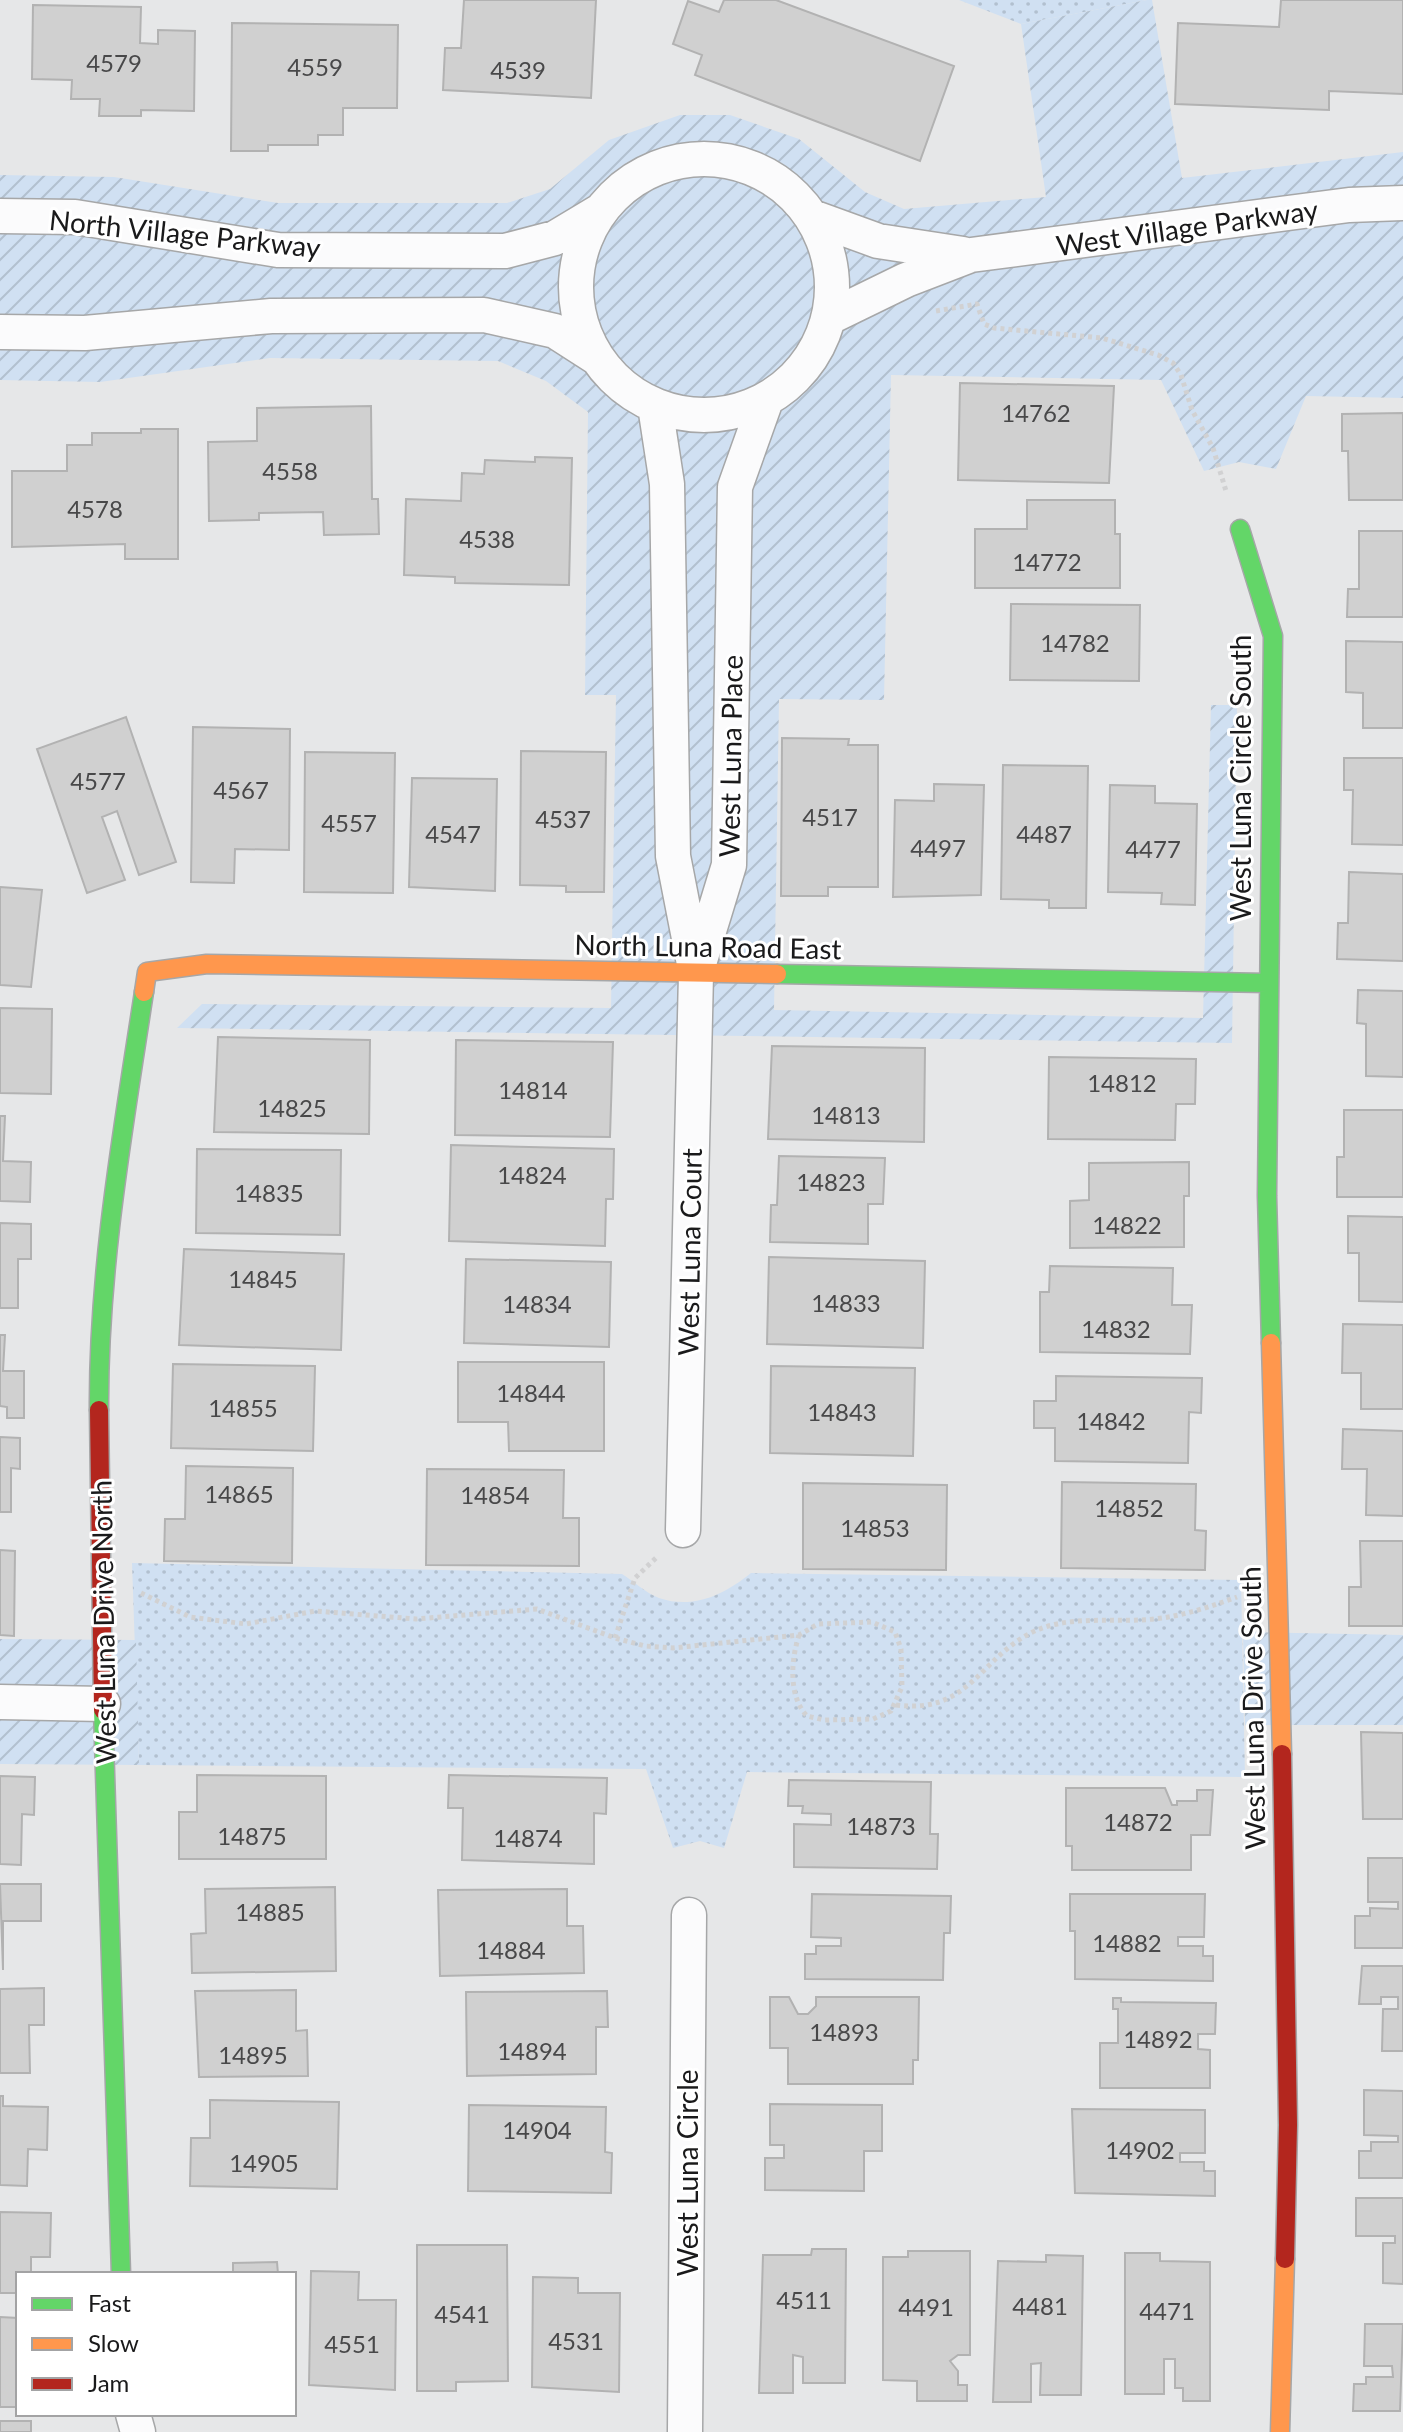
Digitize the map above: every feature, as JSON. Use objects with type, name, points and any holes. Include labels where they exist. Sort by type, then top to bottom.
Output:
[{"type":"street","points":[[708,158],[748,166],[784,187],[812,217],[826,249],[832,283],[828,318],[816,350],[794,378],[766,400],[731,413],[692,415],[655,406],[622,387],[598,359],[581,324],[576,285],[582,246],[600,211],[630,182],[667,164],[708,158]]},
{"type":"street","name":"West Village Parkway","points":[[828,318],[906,280],[971,255],[1349,205],[1403,203]]},
{"type":"street","name":"North Village Parkway","points":[[0,216],[75,217],[278,250],[505,251],[555,238],[600,211]]},
{"type":"street","name":"West Village Parkway","points":[[812,217],[878,241],[971,255]]},
{"type":"street","points":[[0,332],[85,333],[271,316],[484,315],[555,331],[598,359]]},
{"type":"street","name":"West Luna Place","points":[[696,974],[729,865],[735,487],[766,400]]},
{"type":"street","name":"West Luna Place","points":[[655,406],[667,469],[673,856],[696,974]]},
{"type":"street","name":"West Luna Circle South","points":[[1240,529],[1273,636],[1267,983]]},
{"type":"street","name":"North Luna Road East","points":[[147,972],[207,964],[1267,983]]},
{"type":"street","name":"West Luna Drive North","points":[[121,2272],[103,1704],[99,1368],[116,1178],[147,972]]},
{"type":"street","name":"West Luna Court","points":[[683,1530],[696,974]]},
{"type":"street","name":"West Luna Drive South","points":[[1267,983],[1267,1196],[1288,2125],[1280,2432]]},
{"type":"street","points":[[0,1702],[103,1704]]},
{"type":"street","name":"West Luna Circle","points":[[685,2432],[689,1915]]},
{"type":"path","points":[[906,280],[907,301],[914,314],[977,304],[984,324],[994,328],[1102,338],[1158,355],[1173,363],[1181,375],[1192,410],[1213,448],[1240,529]]},
{"type":"path","points":[[615,1638],[635,1578],[683,1530]]},
{"type":"path","points":[[102,1589],[143,1593],[190,1617],[222,1623],[246,1624],[315,1611],[416,1619],[537,1609],[615,1638],[645,1646],[673,1648],[799,1635],[818,1624],[872,1622],[889,1627],[901,1649],[902,1687],[896,1705],[884,1716],[873,1719],[824,1720],[807,1716],[799,1708],[794,1687],[799,1635]]},
{"type":"path","points":[[896,1705],[927,1707],[942,1703],[974,1682],[1005,1651],[1039,1630],[1085,1621],[1187,1614],[1238,1597],[1278,1595]]},
{"type":"shaded area","points":[[959,0],[1147,0],[1021,24]]},
{"type":"shaded area","points":[[1152,0],[1182,178],[1403,152],[1403,398],[1306,396],[1276,469],[1239,462],[1204,471],[1161,380],[891,375],[884,700],[779,699],[774,1010],[1203,1018],[1211,705],[1237,705],[1232,1043],[177,1028],[202,1004],[611,1008],[616,695],[585,695],[588,412],[546,381],[498,361],[270,358],[100,382],[0,380],[0,175],[114,177],[278,203],[507,203],[550,189],[609,140],[680,115],[730,115],[799,139],[865,192],[904,209],[1046,197],[1021,24]]},
{"type":"shaded area","points":[[132,1563],[622,1574],[654,1596],[684,1602],[720,1593],[751,1573],[1241,1580],[1245,1777],[747,1772],[724,1848],[700,1841],[673,1848],[646,1769],[139,1765]]},
{"type":"shaded area","points":[[1243,1632],[1403,1635],[1403,1725],[1245,1725]]},
{"type":"shaded area","points":[[0,1639],[136,1640],[139,1765],[0,1764]]},
{"type":"building","points":[[464,0],[596,0],[591,98],[443,90],[445,48],[461,48]]},
{"type":"building","points":[[724,0],[776,0],[954,66],[920,161],[695,75],[702,55],[673,44],[688,1],[719,12]]},
{"type":"building","points":[[1281,0],[1403,0],[1403,94],[1329,91],[1329,110],[1175,104],[1178,23],[1279,27]]},
{"type":"building","points":[[33,5],[141,7],[140,43],[158,44],[158,30],[195,31],[194,111],[141,110],[141,116],[99,116],[100,99],[71,99],[72,80],[32,79]]},
{"type":"building","points":[[232,23],[398,25],[397,108],[343,108],[343,135],[318,135],[318,145],[268,145],[268,151],[231,151]]},
{"type":"building","points":[[960,383],[1114,386],[1109,483],[958,480]]},
{"type":"building","points":[[371,406],[372,499],[378,499],[379,534],[324,535],[323,512],[259,513],[259,520],[209,521],[208,442],[257,441],[257,408]]},
{"type":"building","points":[[1403,413],[1403,500],[1349,500],[1348,451],[1342,451],[1342,414]]},
{"type":"building","points":[[141,429],[178,429],[178,559],[125,559],[125,544],[12,547],[12,471],[67,471],[67,445],[92,445],[92,433],[141,433]]},
{"type":"building","points":[[535,457],[572,458],[569,585],[455,583],[455,577],[404,575],[406,499],[461,501],[462,473],[484,474],[485,460],[535,462]]},
{"type":"building","points":[[1027,500],[1115,500],[1115,534],[1120,534],[1120,588],[975,588],[975,529],[1027,529]]},
{"type":"building","points":[[1359,531],[1403,531],[1403,617],[1347,617],[1348,589],[1359,589]]},
{"type":"building","points":[[1011,604],[1140,605],[1139,681],[1010,680]]},
{"type":"building","points":[[1346,641],[1403,642],[1403,728],[1363,728],[1363,693],[1346,692]]},
{"type":"building","points":[[126,717],[176,862],[139,875],[117,811],[102,817],[125,880],[87,893],[37,749]]},
{"type":"building","points":[[193,727],[290,729],[289,850],[235,849],[234,883],[191,882]]},
{"type":"building","points":[[782,738],[849,739],[848,745],[878,745],[878,887],[828,887],[828,896],[781,896]]},
{"type":"building","points":[[521,751],[606,752],[604,892],[566,892],[566,886],[520,885]]},
{"type":"building","points":[[305,752],[395,753],[393,893],[304,892]]},
{"type":"building","points":[[1344,758],[1403,758],[1403,845],[1352,844],[1353,790],[1344,790]]},
{"type":"building","points":[[1003,765],[1088,766],[1086,908],[1049,908],[1049,900],[1001,899]]},
{"type":"building","points":[[412,778],[497,779],[495,891],[409,887]]},
{"type":"building","points":[[934,784],[984,785],[981,895],[893,897],[895,800],[934,801]]},
{"type":"building","points":[[1110,785],[1155,786],[1155,803],[1197,804],[1195,905],[1161,904],[1162,893],[1108,892]]},
{"type":"building","points":[[1349,872],[1403,874],[1403,961],[1337,959],[1338,923],[1348,923]]},
{"type":"building","points":[[0,887],[42,890],[31,987],[0,985]]},
{"type":"building","points":[[1358,990],[1403,991],[1403,1077],[1366,1076],[1366,1024],[1357,1023]]},
{"type":"building","points":[[0,1008],[52,1009],[51,1094],[0,1093]]},
{"type":"building","points":[[218,1037],[370,1040],[369,1134],[214,1132]]},
{"type":"building","points":[[456,1040],[613,1042],[610,1137],[455,1135]]},
{"type":"building","points":[[772,1046],[925,1048],[924,1142],[768,1139]]},
{"type":"building","points":[[1049,1057],[1196,1059],[1195,1104],[1176,1104],[1175,1140],[1048,1139]]},
{"type":"building","points":[[1344,1110],[1403,1110],[1403,1197],[1337,1197],[1337,1157],[1344,1157]]},
{"type":"building","points":[[0,1116],[5,1116],[3,1161],[31,1162],[30,1202],[0,1201]]},
{"type":"building","points":[[451,1145],[614,1149],[613,1199],[606,1199],[605,1246],[449,1241]]},
{"type":"building","points":[[197,1149],[341,1150],[340,1235],[196,1233]]},
{"type":"building","points":[[779,1156],[885,1158],[883,1204],[868,1204],[868,1244],[770,1242],[771,1205],[777,1205]]},
{"type":"building","points":[[1189,1162],[1189,1196],[1184,1196],[1184,1247],[1070,1248],[1070,1201],[1089,1200],[1089,1163]]},
{"type":"building","points":[[1348,1216],[1403,1217],[1403,1302],[1359,1301],[1359,1253],[1348,1253]]},
{"type":"building","points":[[0,1223],[31,1224],[31,1259],[18,1259],[18,1308],[0,1308]]},
{"type":"building","points":[[184,1249],[344,1254],[341,1350],[179,1345]]},
{"type":"building","points":[[769,1257],[925,1261],[923,1348],[767,1344]]},
{"type":"building","points":[[466,1259],[611,1262],[609,1347],[464,1343]]},
{"type":"building","points":[[1050,1266],[1173,1268],[1172,1305],[1192,1305],[1190,1354],[1040,1352],[1040,1292],[1049,1292]]},
{"type":"building","points":[[1343,1324],[1403,1325],[1403,1409],[1361,1409],[1361,1373],[1342,1373]]},
{"type":"building","points":[[0,1335],[5,1335],[3,1371],[24,1371],[24,1418],[7,1418],[7,1407],[0,1406]]},
{"type":"building","points":[[458,1362],[604,1362],[604,1451],[509,1451],[508,1422],[458,1422]]},
{"type":"building","points":[[173,1364],[315,1366],[313,1451],[171,1448]]},
{"type":"building","points":[[771,1366],[915,1368],[913,1456],[770,1453]]},
{"type":"building","points":[[1056,1376],[1202,1378],[1201,1413],[1189,1412],[1188,1463],[1055,1461],[1055,1428],[1034,1428],[1034,1401],[1056,1401]]},
{"type":"building","points":[[1343,1429],[1403,1431],[1403,1516],[1366,1515],[1367,1469],[1342,1469]]},
{"type":"building","points":[[0,1437],[20,1438],[20,1469],[11,1468],[11,1512],[0,1512]]},
{"type":"building","points":[[186,1466],[293,1468],[292,1563],[164,1561],[165,1519],[185,1519]]},
{"type":"building","points":[[427,1469],[564,1470],[563,1518],[579,1518],[579,1566],[426,1565]]},
{"type":"building","points":[[1062,1482],[1196,1484],[1195,1530],[1206,1531],[1205,1570],[1061,1568]]},
{"type":"building","points":[[803,1483],[947,1485],[946,1570],[803,1569]]},
{"type":"building","points":[[1360,1541],[1403,1541],[1403,1626],[1349,1626],[1349,1587],[1361,1587]]},
{"type":"building","points":[[0,1550],[15,1551],[14,1636],[0,1635]]},
{"type":"building","points":[[1361,1732],[1403,1733],[1403,1819],[1363,1819]]},
{"type":"building","points":[[197,1775],[326,1776],[326,1859],[179,1859],[179,1812],[197,1812]]},
{"type":"building","points":[[449,1775],[607,1778],[606,1814],[594,1813],[594,1864],[462,1860],[463,1808],[448,1808]]},
{"type":"building","points":[[0,1776],[35,1777],[34,1815],[22,1814],[21,1865],[0,1864]]},
{"type":"building","points":[[789,1780],[931,1782],[930,1834],[938,1834],[937,1869],[794,1867],[794,1824],[831,1825],[831,1814],[802,1813],[803,1806],[788,1806]]},
{"type":"building","points":[[1066,1788],[1165,1788],[1172,1805],[1177,1805],[1177,1801],[1197,1801],[1197,1790],[1213,1790],[1210,1835],[1191,1835],[1191,1870],[1072,1870],[1072,1846],[1066,1846]]},
{"type":"building","points":[[1368,1858],[1403,1858],[1403,1948],[1355,1948],[1355,1916],[1370,1916],[1370,1908],[1398,1909],[1398,1902],[1368,1902]]},
{"type":"building","points":[[0,1884],[41,1884],[41,1921],[3,1921],[3,1970]]},
{"type":"building","points":[[335,1887],[336,1971],[192,1973],[191,1934],[206,1933],[205,1889]]},
{"type":"building","points":[[567,1889],[567,1926],[583,1926],[584,1973],[440,1976],[438,1890]]},
{"type":"building","points":[[812,1894],[951,1896],[950,1933],[944,1933],[943,1980],[805,1979],[805,1954],[816,1954],[816,1946],[841,1946],[841,1938],[811,1937]]},
{"type":"building","points":[[1070,1894],[1205,1894],[1204,1937],[1178,1937],[1178,1946],[1203,1946],[1203,1956],[1213,1956],[1213,1981],[1075,1979],[1075,1931],[1070,1931]]},
{"type":"building","points":[[1362,1966],[1403,1966],[1403,2051],[1382,2051],[1383,2009],[1398,2009],[1398,1997],[1381,1997],[1381,2004],[1359,2004]]},
{"type":"building","points":[[44,1988],[44,2025],[29,2025],[30,2073],[0,2073],[0,1989]]},
{"type":"building","points":[[296,1990],[296,2031],[307,2030],[308,2076],[199,2077],[195,1991]]},
{"type":"building","points":[[607,1991],[608,2027],[596,2027],[596,2074],[467,2076],[466,1992]]},
{"type":"building","points":[[770,1997],[789,1997],[798,2014],[808,2014],[816,2006],[816,1997],[919,1997],[918,2060],[913,2060],[913,2084],[788,2084],[788,2048],[770,2048]]},
{"type":"building","points":[[1113,1998],[1121,1998],[1121,2002],[1216,2003],[1215,2034],[1198,2034],[1198,2049],[1210,2050],[1210,2088],[1100,2088],[1100,2043],[1118,2043],[1118,2009],[1113,2009]]},
{"type":"building","points":[[1364,2090],[1403,2091],[1403,2178],[1359,2178],[1359,2151],[1371,2151],[1371,2142],[1398,2142],[1398,2136],[1364,2135]]},
{"type":"building","points":[[0,2096],[3,2096],[3,2106],[48,2107],[47,2150],[28,2149],[27,2186],[0,2185]]},
{"type":"building","points":[[210,2100],[339,2102],[337,2189],[190,2186],[191,2138],[210,2138]]},
{"type":"building","points":[[770,2104],[882,2105],[882,2151],[864,2151],[864,2191],[765,2190],[765,2158],[784,2158],[784,2145],[770,2145]]},
{"type":"building","points":[[469,2105],[606,2107],[605,2152],[612,2153],[611,2193],[468,2191]]},
{"type":"building","points":[[1072,2109],[1205,2110],[1205,2153],[1180,2153],[1180,2162],[1204,2162],[1204,2171],[1215,2171],[1215,2196],[1075,2193]]},
{"type":"building","points":[[1356,2198],[1403,2198],[1403,2284],[1383,2283],[1383,2243],[1395,2243],[1395,2236],[1356,2236]]},
{"type":"building","points":[[0,2212],[51,2213],[50,2257],[31,2257],[31,2272],[16,2272],[16,2293],[0,2293]]},
{"type":"building","points":[[417,2245],[507,2245],[508,2381],[456,2382],[456,2391],[417,2391]]},
{"type":"building","points":[[812,2249],[846,2249],[845,2383],[803,2383],[803,2357],[793,2355],[793,2393],[759,2393],[763,2255],[811,2255]]},
{"type":"building","points":[[908,2251],[970,2251],[970,2355],[958,2355],[950,2361],[958,2371],[958,2385],[967,2385],[967,2401],[917,2401],[917,2381],[883,2380],[883,2257],[908,2257]]},
{"type":"building","points":[[1125,2253],[1160,2253],[1160,2261],[1210,2262],[1210,2401],[1183,2401],[1183,2388],[1175,2388],[1175,2359],[1164,2359],[1164,2394],[1125,2394]]},
{"type":"building","points":[[1046,2255],[1083,2256],[1081,2395],[1040,2395],[1041,2363],[1031,2364],[1031,2402],[993,2402],[998,2261],[1046,2262]]},
{"type":"building","points":[[277,2262],[278,2272],[233,2272],[233,2263]]},
{"type":"building","points":[[311,2271],[359,2272],[358,2300],[396,2300],[395,2390],[309,2385]]},
{"type":"building","points":[[533,2277],[578,2278],[578,2293],[620,2293],[619,2392],[532,2387]]},
{"type":"building","points":[[0,2317],[16,2318],[16,2407],[0,2407]]},
{"type":"building","points":[[1365,2324],[1403,2324],[1400,2411],[1353,2411],[1354,2384],[1366,2384],[1366,2377],[1393,2377],[1392,2366],[1364,2366]]},
{"type":"building","points":[[0,2421],[31,2421],[31,2432],[0,2432]]},
{"type":"traffic: fast","points":[[1240,529],[1273,636],[1267,1196],[1271,1343]]},
{"type":"traffic: fast","points":[[777,974],[1267,983]]},
{"type":"traffic: fast","points":[[99,1410],[107,1253],[144,992]]},
{"type":"traffic: fast","points":[[103,1710],[121,2272]]},
{"type":"traffic: slow","points":[[144,992],[147,972],[207,964],[777,974]]},
{"type":"traffic: slow","points":[[1271,1343],[1282,1754]]},
{"type":"traffic: slow","points":[[1280,2432],[1285,2259]]},
{"type":"traffic: jam","points":[[99,1410],[103,1710]]},
{"type":"traffic: jam","points":[[1282,1754],[1288,2125],[1285,2259]]}]
